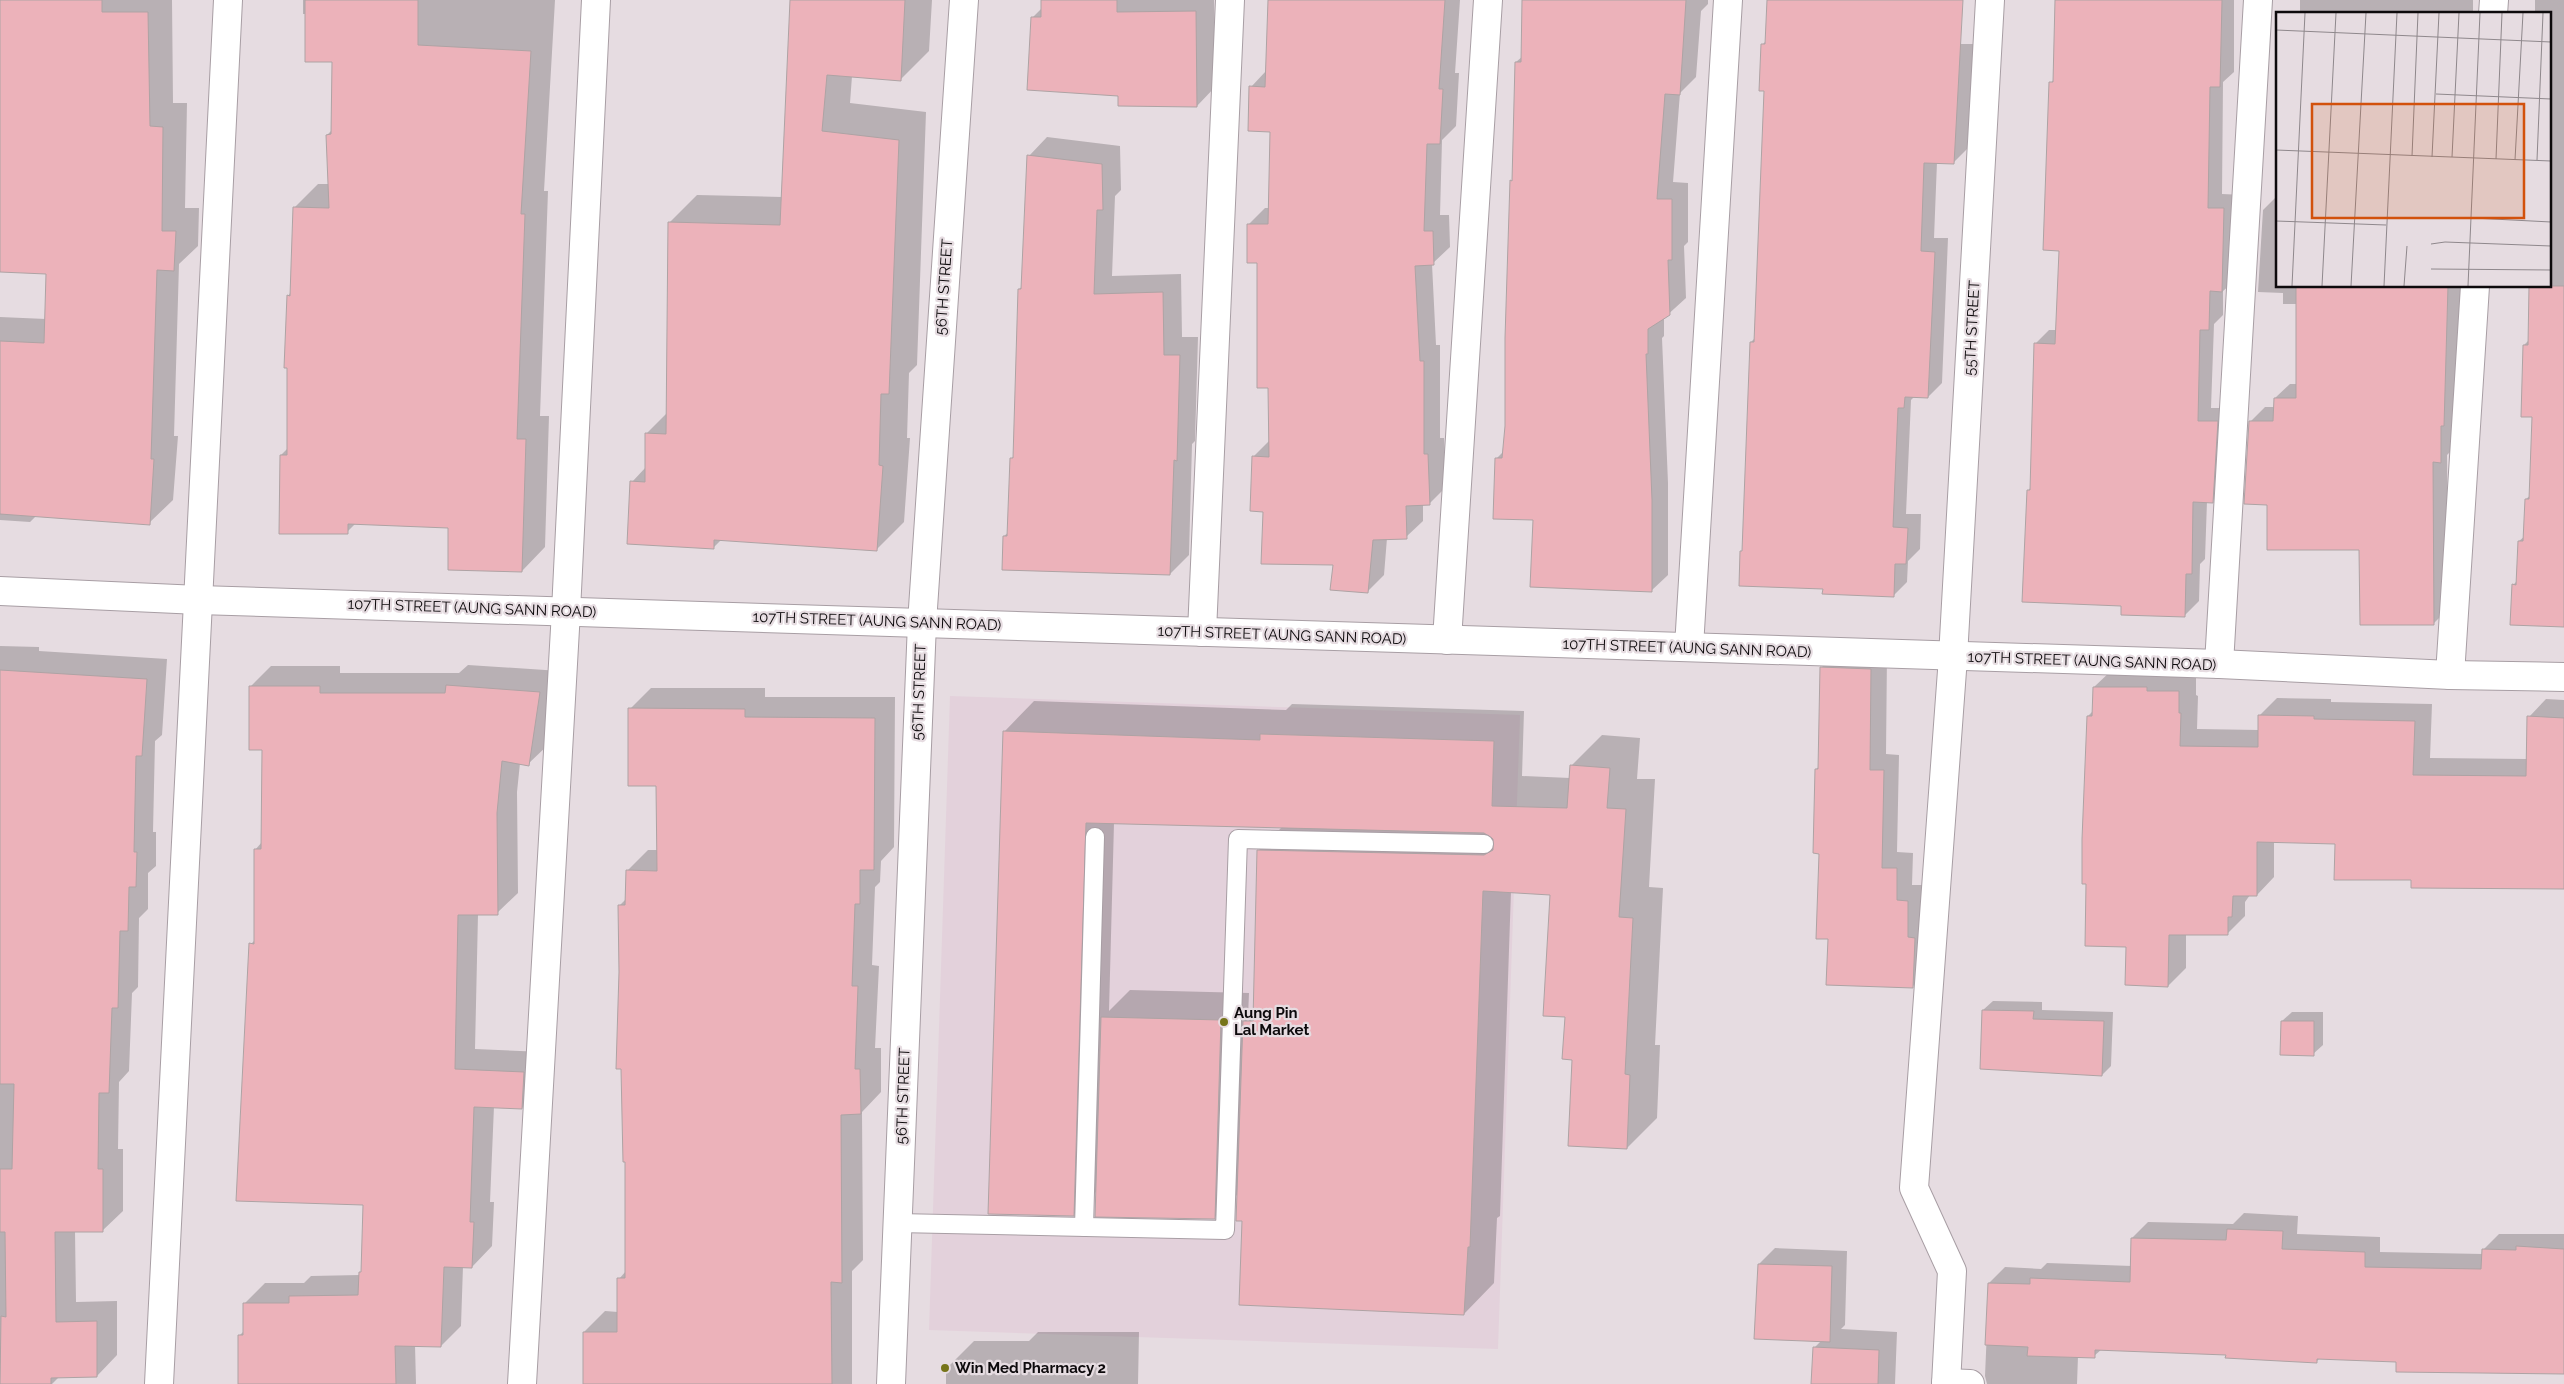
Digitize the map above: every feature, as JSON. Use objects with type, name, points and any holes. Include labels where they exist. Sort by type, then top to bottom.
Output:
[{"type":"street","points":[[159,1384],[228,0]]},
{"type":"street","points":[[522,1384],[566,611],[596,0]]},
{"type":"street","name":"56TH STREET","points":[[891,1384],[922,623],[964,0]]},
{"type":"street","points":[[1202,632],[1230,0]]},
{"type":"street","points":[[1447,640],[1488,0]]},
{"type":"street","points":[[1689,647],[1728,0]]},
{"type":"street","name":"55TH STREET","points":[[1954,1384],[1952,1272],[1914,1188],[1953,657],[1990,0]]},
{"type":"street","points":[[2219,664],[2258,0]]},
{"type":"street","points":[[2450,675],[2475,288]]},
{"type":"street","name":"107TH STREET (AUNG SANN ROAD)","points":[[0,591],[199,600],[2219,664],[2450,675],[2564,677]]},
{"type":"lane","points":[[1084,1226],[1095,837]]},
{"type":"lane","points":[[897,1223],[1225,1230],[1238,840],[1484,844]]},
{"type":"shaded area","name":"Aung Pin Lal Market","points":[[950,696],[1520,715],[1498,1349],[929,1330]]},
{"type":"building","points":[[0,0],[102,0],[102,12],[148,12],[150,126],[163,127],[162,231],[176,231],[174,271],[157,270],[151,459],[154,459],[150,525],[0,514],[0,341],[44,343],[46,274],[0,272]]},
{"type":"building","points":[[305,0],[418,0],[418,45],[531,51],[521,214],[525,214],[517,439],[526,439],[522,572],[448,570],[448,528],[348,524],[348,534],[279,534],[280,455],[287,455],[287,368],[284,368],[287,295],[290,296],[293,207],[329,208],[326,135],[331,134],[332,62],[305,62]]},
{"type":"building","points":[[790,0],[905,0],[901,81],[827,75],[822,131],[899,140],[889,394],[881,394],[879,465],[883,466],[877,551],[714,540],[714,549],[627,544],[630,481],[645,482],[645,433],[666,434],[668,222],[780,225]]},
{"type":"building","points":[[1041,0],[1117,0],[1117,12],[1196,11],[1197,107],[1118,106],[1118,96],[1027,90],[1031,17],[1041,17]]},
{"type":"building","points":[[1268,0],[1445,0],[1439,89],[1443,89],[1440,144],[1427,144],[1424,231],[1433,231],[1434,265],[1415,266],[1420,361],[1424,361],[1424,454],[1428,454],[1430,505],[1406,506],[1407,539],[1373,540],[1368,593],[1330,590],[1333,565],[1261,564],[1263,512],[1250,511],[1252,456],[1269,457],[1268,388],[1257,388],[1257,263],[1247,263],[1247,224],[1268,224],[1270,132],[1248,131],[1249,86],[1265,87]]},
{"type":"building","points":[[1522,0],[1686,0],[1680,95],[1665,94],[1657,199],[1672,199],[1672,260],[1668,260],[1670,315],[1648,329],[1648,354],[1646,354],[1652,500],[1652,592],[1530,587],[1533,520],[1493,519],[1495,458],[1502,458],[1505,426],[1505,338],[1510,180],[1512,181],[1515,62],[1521,62]]},
{"type":"building","points":[[1767,0],[1963,0],[1954,164],[1924,163],[1921,251],[1935,252],[1928,398],[1905,397],[1904,408],[1898,408],[1893,527],[1908,528],[1906,564],[1895,564],[1894,597],[1822,594],[1823,589],[1739,586],[1750,342],[1754,342],[1764,91],[1759,91],[1761,44],[1765,44]]},
{"type":"building","points":[[2055,0],[2222,0],[2220,87],[2210,87],[2208,208],[2224,208],[2222,292],[2210,291],[2209,330],[2200,330],[2198,421],[2218,421],[2213,503],[2193,502],[2192,574],[2186,574],[2185,617],[2121,615],[2121,606],[2022,602],[2027,490],[2030,490],[2034,343],[2055,344],[2059,251],[2043,250],[2049,82],[2053,82]]},
{"type":"building","points":[[1027,155],[1102,164],[1103,210],[1097,210],[1094,294],[1163,292],[1164,355],[1180,355],[1177,461],[1174,460],[1170,575],[1002,570],[1003,536],[1007,536],[1010,458],[1013,458],[1018,289],[1021,289]]},
{"type":"building","points":[[2564,286],[2564,627],[2510,625],[2512,584],[2516,585],[2518,541],[2523,541],[2525,499],[2529,499],[2532,417],[2521,417],[2523,345],[2528,345],[2529,288]]},
{"type":"building","points":[[2296,288],[2448,288],[2444,426],[2441,426],[2441,463],[2433,462],[2434,625],[2360,625],[2359,550],[2267,550],[2267,505],[2244,504],[2249,421],[2273,421],[2274,398],[2296,398]]},
{"type":"building","points":[[1820,667],[1871,669],[1870,770],[1884,770],[1882,868],[1897,868],[1897,900],[1908,901],[1908,937],[1915,938],[1913,988],[1826,985],[1828,939],[1816,939],[1819,854],[1813,853],[1815,769],[1818,769]]},
{"type":"building","points":[[0,670],[147,679],[142,756],[136,756],[134,852],[137,852],[136,887],[129,887],[128,931],[120,931],[118,1008],[112,1008],[109,1093],[99,1093],[98,1169],[103,1169],[103,1232],[55,1232],[56,1322],[97,1321],[97,1377],[51,1378],[51,1384],[0,1384],[1,1316],[6,1317],[5,1232],[0,1232],[0,1169],[12,1169],[14,1084],[0,1084]]},
{"type":"building","points":[[446,685],[540,692],[529,766],[502,761],[497,813],[498,915],[458,915],[455,1069],[524,1072],[522,1109],[474,1107],[470,1222],[474,1222],[472,1268],[444,1267],[441,1347],[395,1346],[396,1384],[238,1384],[238,1335],[243,1335],[243,1303],[289,1303],[289,1296],[358,1295],[359,1272],[361,1272],[363,1205],[236,1201],[249,943],[254,944],[254,849],[261,849],[262,750],[249,750],[249,686],[320,686],[320,693],[445,693]]},
{"type":"building","points":[[2093,687],[2147,687],[2147,691],[2179,691],[2179,713],[2181,713],[2180,746],[2258,747],[2258,715],[2314,716],[2314,719],[2415,721],[2413,775],[2526,776],[2527,716],[2564,718],[2564,889],[2411,888],[2411,880],[2334,880],[2335,844],[2257,842],[2257,896],[2233,896],[2232,917],[2228,917],[2228,935],[2169,935],[2168,987],[2125,985],[2126,947],[2085,946],[2086,884],[2082,884],[2082,839],[2087,716],[2092,716]]},
{"type":"building","points":[[628,708],[745,709],[745,717],[875,718],[874,870],[860,870],[860,904],[855,904],[852,986],[858,986],[855,1069],[860,1069],[861,1114],[841,1115],[842,1283],[831,1282],[832,1384],[583,1384],[583,1332],[617,1332],[617,1278],[625,1278],[625,1162],[623,1162],[621,1069],[616,1069],[619,972],[618,905],[625,905],[626,870],[657,871],[656,786],[628,786]]},
{"type":"building","points":[[1003,731],[1260,740],[1260,734],[1494,741],[1492,806],[1567,808],[1570,765],[1610,768],[1607,808],[1626,809],[1619,917],[1633,918],[1625,1074],[1630,1075],[1627,1149],[1568,1146],[1572,1060],[1562,1059],[1565,1017],[1543,1016],[1550,895],[1483,891],[1470,1247],[1468,1247],[1464,1315],[1239,1305],[1242,1221],[1236,1221],[1243,1021],[1253,1021],[1257,850],[1484,855],[1493,850],[1493,839],[1484,833],[1086,823],[1074,1216],[988,1214]]},
{"type":"building","points":[[1982,1010],[2034,1011],[2033,1019],[2104,1021],[2102,1076],[1980,1069]]},
{"type":"building","points":[[1101,1017],[1221,1020],[1215,1219],[1095,1217]]},
{"type":"building","points":[[2281,1021],[2314,1021],[2314,1056],[2280,1055]]},
{"type":"building","points":[[2227,1229],[2283,1231],[2282,1249],[2365,1252],[2365,1267],[2481,1269],[2482,1249],[2516,1250],[2516,1246],[2564,1249],[2564,1374],[2396,1372],[2396,1362],[2317,1359],[2317,1363],[2225,1358],[2226,1355],[2095,1350],[2095,1358],[2027,1356],[2028,1347],[1985,1345],[1988,1283],[2030,1284],[2030,1278],[2130,1282],[2131,1238],[2226,1240]]},
{"type":"building","points":[[1758,1264],[1832,1266],[1830,1342],[1754,1339]]},
{"type":"building","points":[[1813,1347],[1879,1350],[1878,1384],[1811,1384]]},
{"type":"place","name":"Aung Pin Lal Market","points":[[1224,1022]]},
{"type":"place","name":"Win Med Pharmacy 2","points":[[945,1368]]}]
